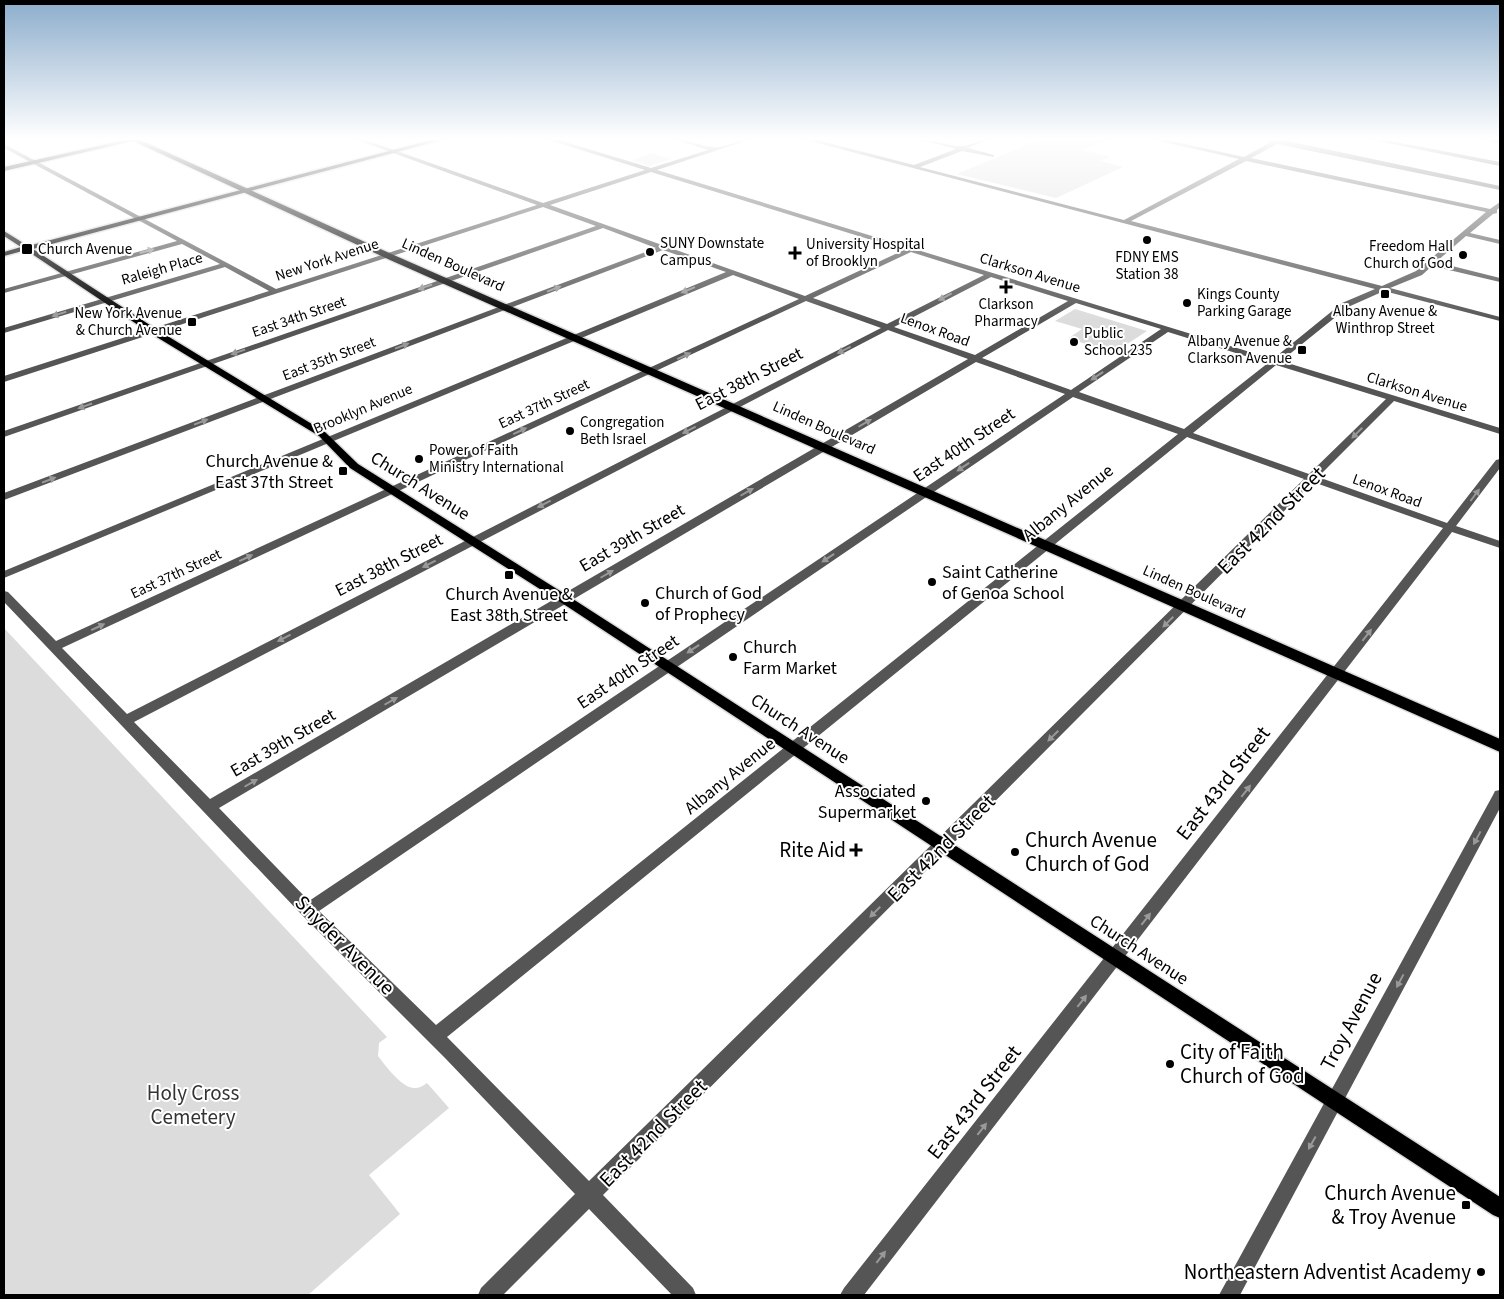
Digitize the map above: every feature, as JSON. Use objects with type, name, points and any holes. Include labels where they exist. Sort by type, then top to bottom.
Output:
[{"type":"highway","name":"Linden Boulevard","points":[[267,201],[444,281],[1500,746]]},
{"type":"main road","points":[[4,254],[209,201]]},
{"type":"main road","name":"Church Avenue","points":[[4,233],[153,331],[322,434],[354,466],[668,666],[1500,1208]]},
{"type":"street","points":[[105,201],[275,292]]},
{"type":"street","name":"Lenox Road","points":[[532,201],[1500,546]]},
{"type":"street","name":"New York Avenue","points":[[4,379],[558,201]]},
{"type":"street","name":"Clarkson Avenue","points":[[749,201],[1500,431]]},
{"type":"street","points":[[1043,201],[1500,319]]},
{"type":"street","points":[[1125,222],[1166,201]]},
{"type":"street","points":[[1442,201],[1500,213]]},
{"type":"street","name":"Albany Avenue","points":[[435,1036],[1345,305],[1419,273],[1500,204]]},
{"type":"street","name":"East 34th Street","points":[[4,434],[603,226]]},
{"type":"street","points":[[1465,234],[1500,242]]},
{"type":"street","points":[[4,291],[182,242]]},
{"type":"street","name":"East 35th Street","points":[[4,497],[664,247]]},
{"type":"street","name":"East 37th Street","points":[[54,647],[910,250]]},
{"type":"street","points":[[1431,263],[1500,280]]},
{"type":"street","name":"Raleigh Place","points":[[4,331],[225,265]]},
{"type":"street","name":"Brooklyn Avenue","points":[[4,575],[733,272]]},
{"type":"street","name":"East 38th Street","points":[[125,721],[989,275]]},
{"type":"street","name":"East 39th Street","points":[[209,808],[1074,301]]},
{"type":"street","name":"East 40th Street","points":[[308,910],[1167,329]]},
{"type":"street","name":"East 42nd Street","points":[[488,1295],[944,845],[1392,398]]},
{"type":"street","name":"East 43rd Street","points":[[851,1295],[1500,462]]},
{"type":"street","name":"Snyder Avenue","points":[[4,595],[308,910],[435,1036],[686,1295]]},
{"type":"street","name":"Troy Avenue","points":[[1229,1295],[1500,795]]},
{"type":"green space","points":[[1075,309],[1147,331],[1112,354],[1069,338],[1082,329],[1055,321]]},
{"type":"green space","name":"Holy Cross Cemetery","points":[[4,628],[387,1037],[379,1043],[378,1056],[395,1076],[411,1088],[419,1088],[427,1083],[449,1108],[369,1175],[400,1214],[308,1295],[4,1295]]},
{"type":"place","name":"FDNY EMS Station 38","points":[[1147,240]]},
{"type":"place","name":"Church Avenue","points":[[27,249]]},
{"type":"place","name":"SUNY Downstate Campus","points":[[650,252]]},
{"type":"place","name":"University Hospital of Brooklyn","points":[[795,253]]},
{"type":"place","name":"Freedom Hall Church of God","points":[[1463,255]]},
{"type":"place","name":"Clarkson Pharmacy","points":[[1006,287]]},
{"type":"place","name":"Albany Avenue & Winthrop Street","points":[[1385,294]]},
{"type":"place","name":"Kings County Parking Garage","points":[[1187,303]]},
{"type":"place","name":"New York Avenue & Church Avenue","points":[[192,322]]},
{"type":"place","name":"Public School 235","points":[[1074,342]]},
{"type":"place","name":"Albany Avenue & Clarkson Avenue","points":[[1302,350]]},
{"type":"place","name":"Congregation Beth Israel","points":[[570,431]]},
{"type":"place","name":"Power of Faith Ministry International","points":[[419,459]]},
{"type":"place","name":"Church Avenue & East 37th Street","points":[[343,471]]},
{"type":"place","name":"Church Avenue & East 38th Street","points":[[509,575]]},
{"type":"place","name":"Saint Catherine of Genoa School","points":[[932,582]]},
{"type":"place","name":"Church of God of Prophecy","points":[[645,603]]},
{"type":"place","name":"Church Farm Market","points":[[733,657]]},
{"type":"place","name":"Associated Supermarket","points":[[926,801]]},
{"type":"place","name":"Rite Aid","points":[[856,850]]},
{"type":"place","name":"Church Avenue Church of God","points":[[1015,852]]},
{"type":"place","name":"City of Faith Church of God","points":[[1170,1064]]},
{"type":"place","name":"Church Avenue & Troy Avenue","points":[[1466,1205]]},
{"type":"place","name":"Northeastern Adventist Academy","points":[[1481,1272]]}]
